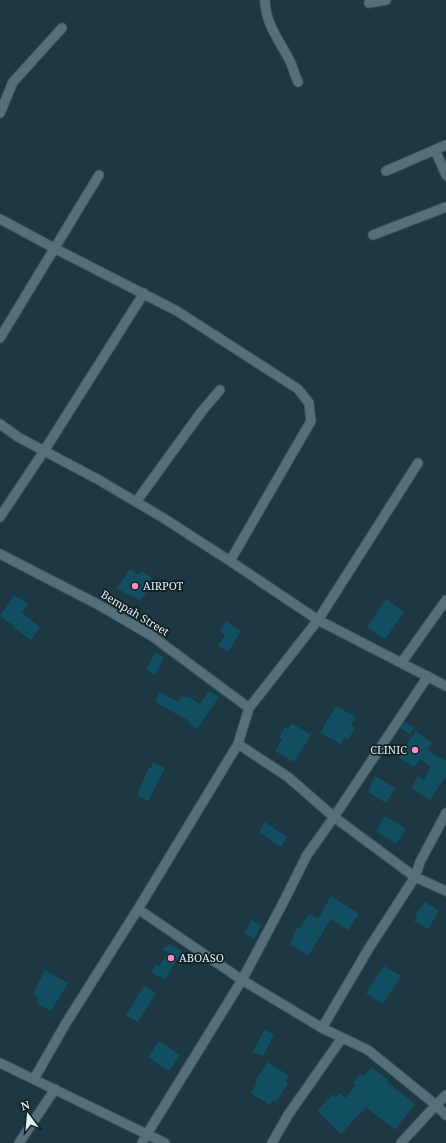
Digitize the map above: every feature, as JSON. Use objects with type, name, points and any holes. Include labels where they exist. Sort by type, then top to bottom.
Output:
[{"type":"street","points":[[265,0],[267,14],[273,32],[290,61],[298,82]]},
{"type":"street","points":[[369,3],[386,0]]},
{"type":"street","points":[[0,113],[13,82],[62,28]]},
{"type":"street","points":[[386,171],[446,145]]},
{"type":"street","points":[[435,150],[446,175]]},
{"type":"street","points":[[0,338],[99,175]]},
{"type":"street","points":[[373,235],[446,207]]},
{"type":"street","points":[[0,219],[177,310],[298,389],[309,404],[311,421],[230,561]]},
{"type":"street","points":[[0,517],[144,294]]},
{"type":"street","points":[[136,502],[202,411],[220,390]]},
{"type":"street","points":[[0,424],[18,437],[99,480],[136,502],[230,561],[318,620],[446,686]]},
{"type":"street","points":[[34,1079],[70,1016],[138,909],[238,744],[249,708],[318,620],[418,464]]},
{"type":"street","name":"Bempah Street","points":[[0,554],[99,605],[152,636],[249,708]]},
{"type":"street","points":[[402,662],[446,600]]},
{"type":"street","points":[[142,1143],[242,980],[283,904],[307,855],[428,676]]},
{"type":"street","points":[[238,744],[288,777],[334,817],[415,877],[446,891]]},
{"type":"street","points":[[322,1028],[369,948],[415,877],[420,862],[446,813]]},
{"type":"street","points":[[138,909],[242,980],[322,1028],[368,1050],[436,1105],[446,1115]]},
{"type":"street","points":[[272,1143],[288,1115],[342,1038]]},
{"type":"street","points":[[0,1062],[166,1143]]},
{"type":"street","points":[[19,1143],[55,1089]]},
{"type":"street","points":[[401,1143],[446,1094]]},
{"type":"building","name":"AIRPOT","points":[[130,569],[139,575],[142,571],[150,577],[154,583],[140,600],[117,588]]},
{"type":"building","points":[[14,595],[28,604],[22,613],[40,627],[31,640],[0,616]]},
{"type":"building","points":[[386,599],[404,612],[385,639],[367,627]]},
{"type":"building","points":[[226,621],[241,631],[228,652],[218,646],[225,635],[220,631]]},
{"type":"building","points":[[155,653],[164,657],[155,675],[146,670]]},
{"type":"building","points":[[209,691],[219,697],[197,729],[188,723],[189,721],[155,702],[160,692],[178,702],[182,696],[188,697],[200,704]]},
{"type":"building","points":[[336,706],[356,717],[351,726],[355,728],[348,740],[344,738],[341,744],[320,733]]},
{"type":"building","points":[[405,722],[414,728],[410,734],[400,728]]},
{"type":"building","points":[[291,723],[311,735],[294,762],[275,751],[282,739],[279,737],[285,727],[288,729]]},
{"type":"building","points":[[416,731],[432,743],[427,750],[446,761],[446,776],[430,800],[411,788],[418,776],[424,780],[431,767],[420,759],[414,767],[398,757]]},
{"type":"building","points":[[153,762],[165,768],[148,801],[137,795],[149,767],[151,768]]},
{"type":"building","points":[[375,776],[395,788],[386,803],[368,792]]},
{"type":"building","points":[[385,816],[406,829],[396,844],[376,831]]},
{"type":"building","points":[[265,822],[287,837],[281,847],[259,832]]},
{"type":"building","points":[[331,896],[359,914],[348,930],[331,919],[308,956],[290,944],[294,938],[292,937],[309,914],[318,919]]},
{"type":"building","points":[[425,902],[439,911],[428,929],[414,921],[417,915],[416,914]]},
{"type":"building","points":[[252,920],[261,926],[254,939],[244,933]]},
{"type":"building","name":"ABOASO","points":[[170,944],[182,951],[165,980],[151,972],[156,965],[159,967],[168,952],[162,949]]},
{"type":"building","points":[[384,966],[401,976],[383,1004],[366,993]]},
{"type":"building","points":[[45,970],[68,983],[51,1011],[36,1003],[39,998],[33,994]]},
{"type":"building","points":[[144,986],[156,993],[138,1022],[126,1015]]},
{"type":"building","points":[[264,1030],[274,1034],[263,1056],[253,1052]]},
{"type":"building","points":[[159,1041],[180,1055],[169,1071],[148,1057]]},
{"type":"building","points":[[268,1062],[289,1076],[286,1081],[288,1083],[276,1102],[273,1100],[270,1105],[251,1093],[257,1082],[255,1081]]},
{"type":"building","points":[[372,1067],[388,1080],[387,1082],[415,1104],[395,1130],[366,1107],[341,1134],[317,1111],[333,1094],[336,1097],[340,1093],[345,1098],[356,1085],[353,1082],[361,1074],[364,1076]]},
{"type":"place","name":"AIRPOT","points":[[135,586]]},
{"type":"place","name":"CLINIC","points":[[415,750]]},
{"type":"place","name":"ABOASO","points":[[171,958]]}]
